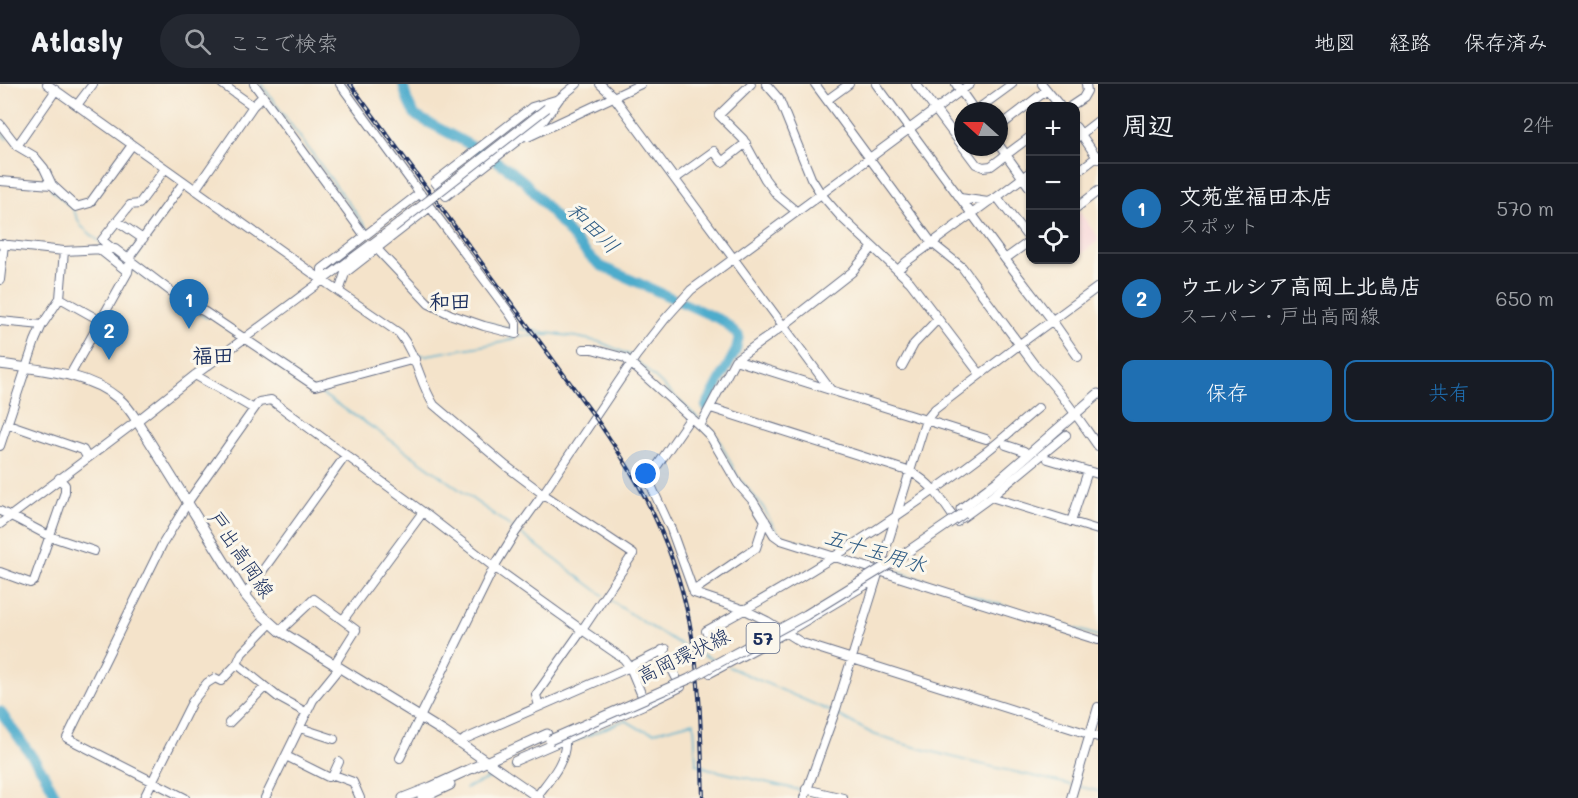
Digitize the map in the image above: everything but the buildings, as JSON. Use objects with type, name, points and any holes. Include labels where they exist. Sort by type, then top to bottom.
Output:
[{"type":"main road","name":"戸出高岡線","points":[[0,364],[85,379],[119,399],[130,410],[245,594],[261,614],[280,631],[420,717],[538,797]]},
{"type":"main road","name":"高岡環状線","points":[[1077,416],[1098,394]]},
{"type":"main road","name":"高岡環状線","points":[[403,798],[689,679],[806,615],[894,561],[987,494],[1098,400]]},
{"type":"main road","name":"高岡環状線","points":[[429,797],[490,763]]},
{"type":"street","points":[[47,84],[399,333],[408,344],[434,405],[543,494],[633,554],[536,695],[540,706]]},
{"type":"street","points":[[77,105],[93,84]]},
{"type":"street","points":[[222,84],[254,106]]},
{"type":"street","points":[[254,84],[368,233]]},
{"type":"street","points":[[340,84],[516,327],[516,334],[452,315],[429,304],[380,247]]},
{"type":"street","points":[[0,524],[241,340],[393,228],[578,84]]},
{"type":"street","points":[[600,84],[614,97],[830,389]]},
{"type":"street","points":[[516,142],[641,84]]},
{"type":"street","points":[[751,84],[718,115],[746,143],[765,180],[777,195],[797,212]]},
{"type":"street","points":[[766,84],[779,99],[811,178],[821,194],[840,216],[910,282],[980,374]]},
{"type":"street","points":[[815,84],[871,157],[932,243],[962,267],[1098,446]]},
{"type":"street","points":[[827,100],[849,84]]},
{"type":"street","points":[[876,84],[1078,357]]},
{"type":"street","points":[[916,84],[954,135]]},
{"type":"street","points":[[400,758],[494,567],[634,360],[676,306],[691,290],[935,110],[959,87],[970,84]]},
{"type":"street","points":[[1077,102],[1087,91],[1086,84]]},
{"type":"street","points":[[987,102],[1010,85]]},
{"type":"street","points":[[959,87],[969,102]]},
{"type":"street","points":[[1008,119],[1045,87],[1057,102]]},
{"type":"street","points":[[17,146],[56,90]]},
{"type":"street","points":[[195,190],[263,96]]},
{"type":"street","points":[[559,99],[544,120],[446,196],[435,182],[532,107],[559,99]]},
{"type":"street","points":[[1080,131],[1098,121]]},
{"type":"street","points":[[0,124],[17,146],[34,156],[44,168],[49,185],[76,207],[90,203],[132,145]]},
{"type":"street","points":[[1080,136],[1098,157],[1080,170]]},
{"type":"street","points":[[1008,154],[1026,140]]},
{"type":"street","points":[[675,179],[714,151],[722,162],[746,143]]},
{"type":"street","points":[[970,156],[976,164],[983,167],[991,166],[1005,156]]},
{"type":"street","points":[[1007,156],[1026,183]]},
{"type":"street","points":[[165,169],[139,204],[130,205],[102,240],[107,249],[129,267],[205,312],[241,340],[315,386],[415,359]]},
{"type":"street","points":[[898,270],[1026,175]]},
{"type":"street","points":[[0,181],[49,185]]},
{"type":"street","points":[[70,375],[129,267],[131,255],[184,182]]},
{"type":"street","points":[[1080,205],[1098,191]]},
{"type":"street","points":[[322,280],[322,269],[420,193]]},
{"type":"street","points":[[997,197],[1026,235]]},
{"type":"street","points":[[960,198],[988,202]]},
{"type":"street","points":[[339,292],[345,273],[430,207]]},
{"type":"street","points":[[389,217],[400,231]]},
{"type":"street","points":[[117,221],[143,239]]},
{"type":"street","points":[[1005,259],[1026,243]]},
{"type":"street","points":[[0,280],[2,244],[64,251],[107,249],[129,267]]},
{"type":"street","points":[[702,423],[735,360],[852,272],[873,248]]},
{"type":"street","points":[[0,446],[35,341],[42,325],[60,298],[64,251]]},
{"type":"street","points":[[843,798],[805,794],[883,571],[926,420],[935,409],[980,374],[1098,287]]},
{"type":"street","points":[[60,298],[101,321]]},
{"type":"street","points":[[902,366],[914,344],[938,319]]},
{"type":"street","points":[[0,321],[42,325]]},
{"type":"street","points":[[584,350],[592,349],[634,360],[691,417],[702,423],[738,484],[753,501],[774,535],[781,540],[1098,640]]},
{"type":"street","points":[[735,360],[986,439]]},
{"type":"street","points":[[195,375],[254,410]]},
{"type":"street","points":[[185,798],[67,738],[162,546],[187,503],[259,402],[271,400],[494,567],[624,659],[630,667],[646,704]]},
{"type":"street","points":[[711,408],[911,472],[934,489],[957,522]]},
{"type":"street","points":[[706,631],[836,557],[987,451],[1038,408]]},
{"type":"street","points":[[691,417],[648,479],[671,529],[694,593]]},
{"type":"street","points":[[8,424],[83,450],[87,457]]},
{"type":"street","points":[[883,571],[991,497],[1066,435]]},
{"type":"street","points":[[1006,445],[1024,451]]},
{"type":"street","points":[[245,594],[346,455]]},
{"type":"street","points":[[1048,459],[1092,472]]},
{"type":"street","points":[[1071,522],[1092,472],[1098,465]]},
{"type":"street","points":[[0,572],[30,583],[34,581],[65,492],[65,485],[59,478]]},
{"type":"street","points":[[991,497],[1098,530]]},
{"type":"street","points":[[0,511],[49,536],[94,551]]},
{"type":"street","points":[[343,620],[423,512]]},
{"type":"street","points":[[694,593],[696,589],[756,548],[765,520]]},
{"type":"street","points":[[710,674],[874,580]]},
{"type":"street","points":[[694,593],[745,610],[802,643],[1094,736]]},
{"type":"street","points":[[265,798],[314,700],[337,667],[356,630],[314,598],[280,631]]},
{"type":"street","points":[[144,798],[192,702],[207,683],[215,678],[220,681],[237,664],[242,653],[271,623]]},
{"type":"street","points":[[460,743],[664,650],[681,687],[515,761]]},
{"type":"street","points":[[237,664],[278,697],[307,713]]},
{"type":"street","points":[[229,723],[265,687]]},
{"type":"street","points":[[1071,798],[1094,736],[1098,707]]},
{"type":"street","points":[[300,728],[334,739]]},
{"type":"street","points":[[538,797],[561,763],[565,740]]},
{"type":"street","points":[[286,756],[328,777],[333,775],[353,782],[360,798]]},
{"type":"street","points":[[333,775],[339,762]]},
{"type":"shaded area","points":[[1080,213],[1098,237],[1098,241],[1080,255]]},
{"type":"waterway","points":[[261,84],[369,231]]},
{"type":"waterway","name":"和田川","points":[[403,84],[409,105],[416,116],[513,172],[525,182],[588,255],[601,266],[723,321],[739,336],[736,350],[706,406]]},
{"type":"waterway","points":[[0,131],[7,139]]},
{"type":"waterway","points":[[51,189],[73,209],[81,226],[100,242]]},
{"type":"waterway","points":[[383,249],[427,297],[449,310]]},
{"type":"waterway","points":[[113,253],[126,263]]},
{"type":"waterway","points":[[132,268],[181,304],[207,318]]},
{"type":"waterway","points":[[459,314],[512,328]]},
{"type":"waterway","points":[[520,329],[600,342],[632,356]]},
{"type":"waterway","points":[[519,336],[550,335]]},
{"type":"waterway","points":[[418,355],[504,342],[515,338]]},
{"type":"waterway","points":[[637,361],[699,419]]},
{"type":"waterway","points":[[314,389],[378,431],[514,529]]},
{"type":"waterway","name":"五十玉用水","points":[[705,424],[718,438],[738,477],[763,507],[776,531],[784,537]]},
{"type":"waterway","points":[[520,533],[603,595]]},
{"type":"waterway","name":"五十玉用水","points":[[789,539],[836,552]]},
{"type":"waterway","name":"五十玉用水","points":[[844,554],[876,565]]},
{"type":"waterway","name":"五十玉用水","points":[[889,569],[1098,636]]},
{"type":"waterway","points":[[607,598],[680,644],[714,660]]},
{"type":"waterway","points":[[729,667],[832,712]]},
{"type":"waterway","points":[[0,711],[43,772],[57,798]]},
{"type":"waterway","points":[[836,714],[873,734],[896,742],[1072,785]]},
{"type":"waterway","points":[[568,744],[625,720],[640,729],[654,732],[694,722],[696,764],[804,791]]},
{"type":"waterway","points":[[512,768],[561,747]]},
{"type":"waterway","points":[[466,788],[494,776]]},
{"type":"waterway","points":[[1077,786],[1098,791]]},
{"type":"railway","points":[[350,84],[595,417],[630,470],[648,503],[672,560],[689,620],[698,686],[703,798]]},
{"type":"place","name":"文苑堂福田本店","points":[[189,329]]},
{"type":"place","name":"ウエルシア高岡上北島店","points":[[109,360]]},
{"type":"district","name":"和田","points":[[450,300]]},
{"type":"district","name":"福田","points":[[213,354]]}]
